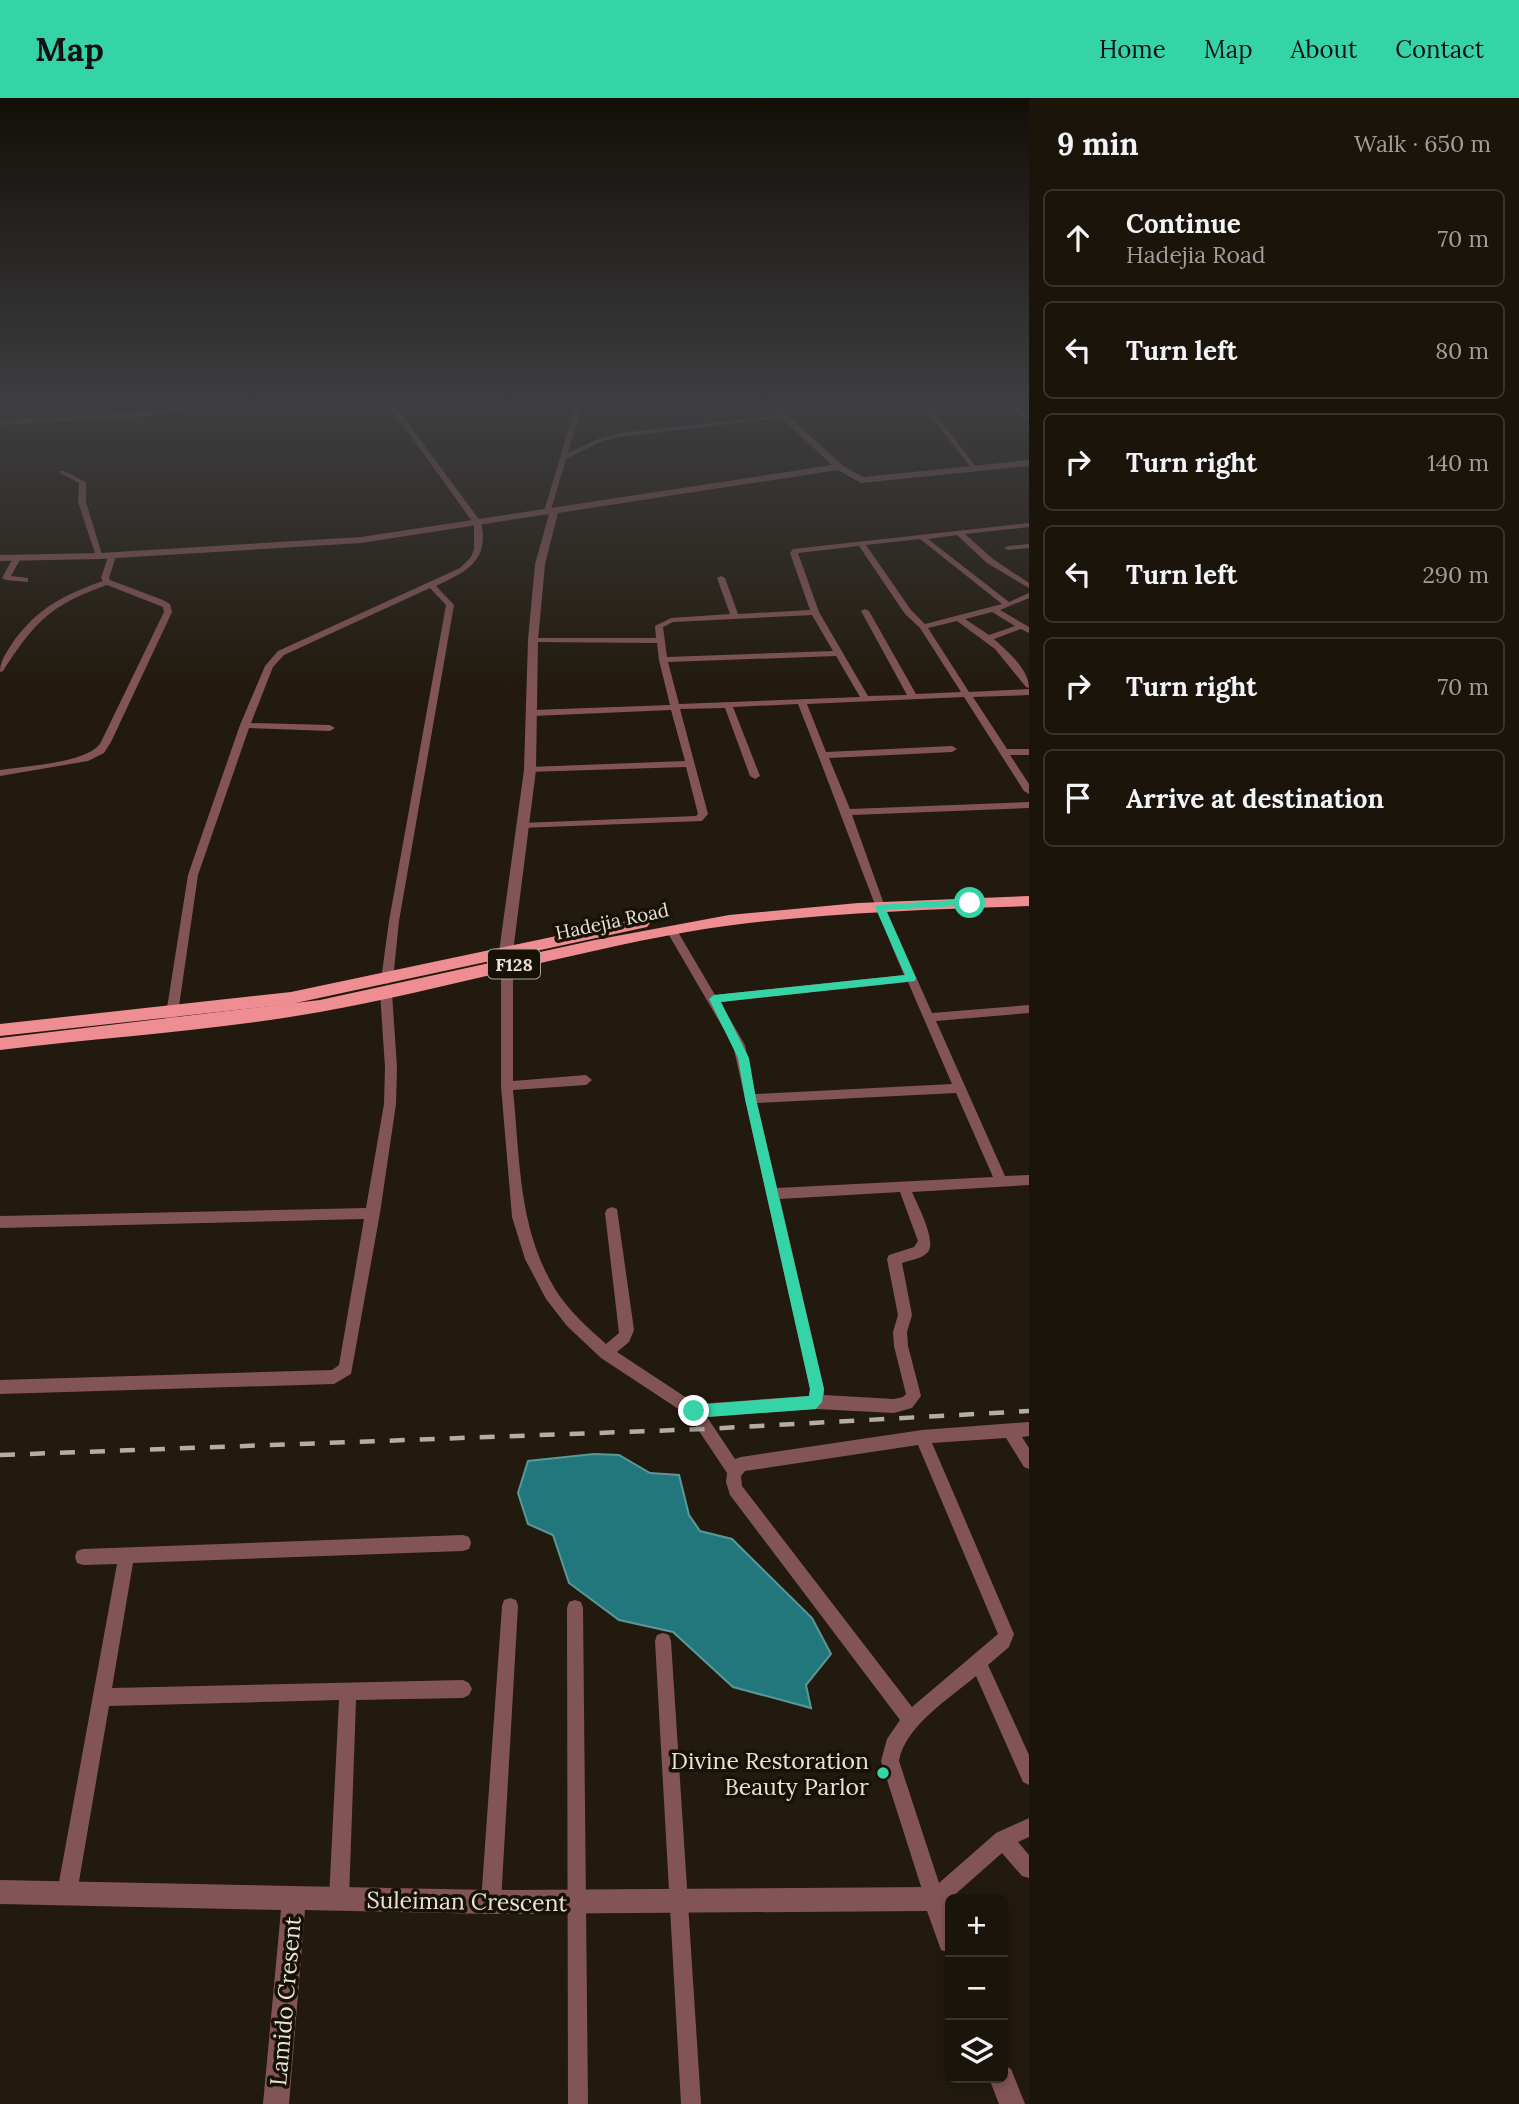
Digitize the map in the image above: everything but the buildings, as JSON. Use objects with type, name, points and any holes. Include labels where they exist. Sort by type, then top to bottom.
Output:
[{"type":"main road","name":"Hadejia Road","points":[[506,959],[671,930],[878,901],[1029,890]]},
{"type":"main road","name":"Hadejia Road","points":[[0,1030],[171,1020],[321,1006],[386,986],[674,917],[753,905],[878,901],[1029,901]]},
{"type":"main road","name":"Hadejia Road","points":[[0,1044],[171,1020]]},
{"type":"street","points":[[82,501],[100,556]]},
{"type":"street","points":[[171,1020],[193,875],[245,725],[273,659],[431,585],[472,562],[480,548],[478,524],[461,501]]},
{"type":"street","points":[[553,501],[540,564],[533,640],[530,770],[506,959],[507,1086],[519,1217],[532,1259],[551,1295],[572,1322],[606,1353],[694,1411],[734,1471]]},
{"type":"street","points":[[0,558],[112,556],[362,540],[623,501]]},
{"type":"street","points":[[866,700],[815,612],[793,553],[800,549],[1029,524]]},
{"type":"street","points":[[958,532],[983,556],[1029,586]]},
{"type":"street","points":[[920,536],[1008,605]]},
{"type":"street","points":[[861,542],[908,612],[923,627],[1029,791]]},
{"type":"street","points":[[1008,548],[1029,546]]},
{"type":"street","points":[[107,582],[105,578],[112,556]]},
{"type":"street","points":[[17,558],[6,578],[25,580]]},
{"type":"street","points":[[721,578],[735,616]]},
{"type":"street","points":[[0,669],[23,633],[44,609],[73,593],[107,582],[167,606],[168,612],[101,751],[85,760],[0,773]]},
{"type":"street","points":[[0,1387],[334,1377],[346,1369],[390,1104],[391,1067],[386,986],[394,921],[450,605],[431,585]]},
{"type":"street","points":[[923,627],[1008,605],[1029,595]]},
{"type":"street","points":[[993,609],[1025,629]]},
{"type":"street","points":[[865,611],[913,698]]},
{"type":"street","points":[[522,826],[699,819],[703,814],[663,660],[659,626],[662,622],[815,612]]},
{"type":"street","points":[[958,618],[1003,649],[1029,685]]},
{"type":"street","points":[[990,638],[1025,629]]},
{"type":"street","points":[[533,640],[660,642]]},
{"type":"street","points":[[663,660],[839,653]]},
{"type":"street","points":[[533,713],[1029,692]]},
{"type":"street","points":[[802,703],[878,901],[1001,1181]]},
{"type":"street","points":[[728,705],[755,776]]},
{"type":"street","points":[[245,725],[330,728]]},
{"type":"street","points":[[823,755],[952,749]]},
{"type":"street","points":[[1004,752],[1029,752]]},
{"type":"street","points":[[530,770],[688,764]]},
{"type":"street","points":[[846,812],[1029,805]]},
{"type":"street","points":[[671,930],[714,999],[743,1058],[750,1099],[817,1389],[816,1402]]},
{"type":"street","points":[[714,999],[911,978]]},
{"type":"street","points":[[929,1017],[1029,1009]]},
{"type":"street","points":[[507,1086],[586,1080]]},
{"type":"street","points":[[750,1099],[960,1088]]},
{"type":"street","points":[[773,1194],[1029,1181]]},
{"type":"street","points":[[694,1411],[816,1402],[894,1406],[907,1403],[914,1396],[902,1350],[900,1332],[905,1324],[905,1315],[894,1259],[918,1252],[924,1247],[925,1241],[904,1187]]},
{"type":"street","points":[[0,1222],[373,1213]]},
{"type":"street","points":[[606,1353],[624,1337],[627,1330],[612,1213]]},
{"type":"street","points":[[911,1720],[736,1490],[732,1479],[734,1471],[741,1464],[922,1437],[1029,1429]]},
{"type":"street","points":[[1010,1430],[1029,1462]]},
{"type":"street","points":[[922,1437],[1005,1626],[1006,1634],[1003,1641],[979,1663],[911,1720],[893,1745],[890,1760],[945,1928]]},
{"type":"street","points":[[83,1557],[463,1543]]},
{"type":"street","points":[[67,1893],[127,1556]]},
{"type":"street","points":[[491,1902],[510,1606]]},
{"type":"street","points":[[575,1608],[578,2104]]},
{"type":"street","points":[[663,1641],[691,2104]]},
{"type":"street","points":[[979,1663],[1029,1776]]},
{"type":"street","points":[[102,1697],[463,1689]]},
{"type":"street","points":[[339,1899],[348,1692]]},
{"type":"street","points":[[934,1899],[1003,1840],[1029,1828]]},
{"type":"street","points":[[1003,1840],[1029,1869]]},
{"type":"street","name":"Suleiman Crescent","points":[[0,1892],[491,1902],[934,1899]]},
{"type":"street","name":"Lamido Cresent","points":[[276,2104],[294,1897]]},
{"type":"street","points":[[1004,2083],[1012,2104]]},
{"type":"water","points":[[594,1454],[619,1455],[650,1473],[679,1475],[689,1515],[700,1531],[732,1539],[812,1618],[831,1654],[806,1685],[811,1708],[733,1687],[673,1632],[619,1620],[569,1583],[553,1535],[528,1524],[518,1493],[528,1461]]},
{"type":"railway","points":[[0,1455],[705,1429],[1029,1411]]},
{"type":"place","name":"Divine Restoration Beauty Parlor","points":[[883,1773]]},
{"type":"route","points":[[694,1411],[816,1402],[817,1389],[750,1099],[743,1058],[714,999],[911,978],[880,907],[970,903]]}]
